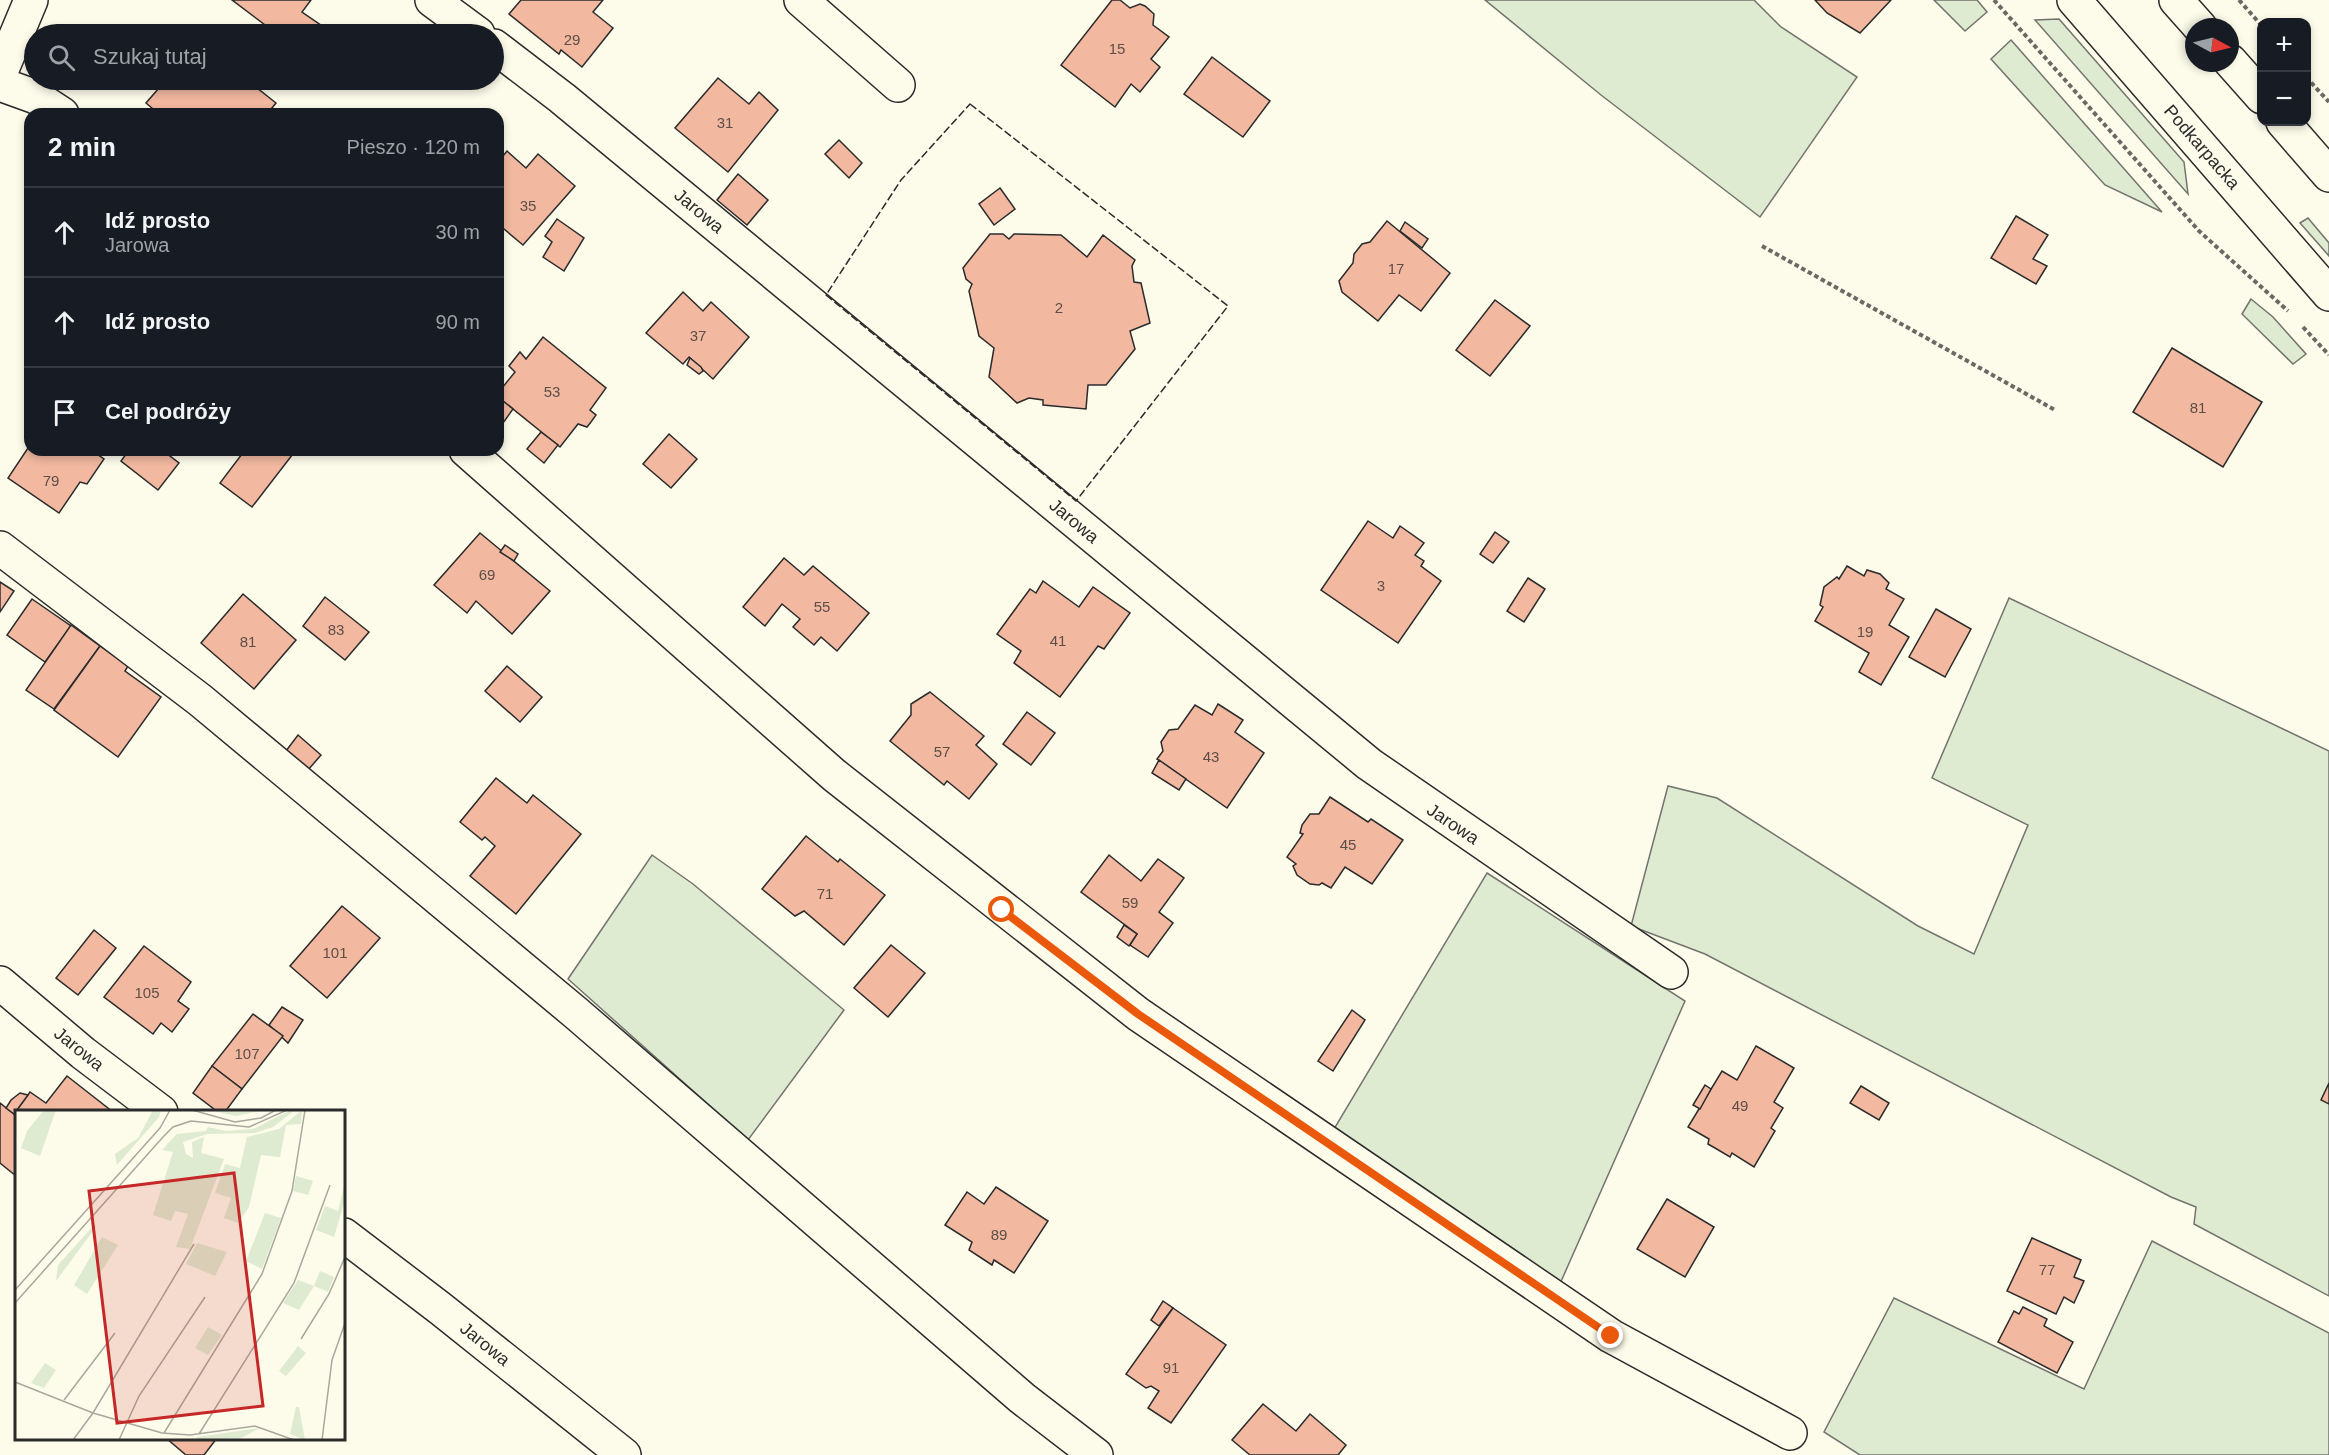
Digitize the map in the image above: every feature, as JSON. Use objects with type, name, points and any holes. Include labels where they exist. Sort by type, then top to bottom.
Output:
[{"type":"main road","points":[[0,74],[31,0]]},
{"type":"main road","points":[[432,0],[464,24]]},
{"type":"main road","points":[[801,0],[898,85]]},
{"type":"main road","name":"Podkarpacka","points":[[2074,0],[2095,15],[2329,294]]},
{"type":"main road","points":[[2176,0],[2192,18]]},
{"type":"main road","name":"Jarowa","points":[[504,54],[580,113],[1369,764],[1671,972]]},
{"type":"main road","points":[[2239,71],[2257,91]]},
{"type":"main road","points":[[0,84],[36,97],[53,108]]},
{"type":"main road","points":[[2287,126],[2329,174]]},
{"type":"main road","points":[[473,456],[834,775],[1138,1014],[1611,1336],[1790,1433]]},
{"type":"main road","points":[[0,548],[218,715],[576,1012],[1022,1398],[1096,1455]]},
{"type":"main road","name":"Jarowa","points":[[0,983],[83,1053],[158,1110]]},
{"type":"main road","name":"Jarowa","points":[[345,1236],[624,1455]]},
{"type":"path","points":[[1994,0],[2199,231],[2293,316]]},
{"type":"path","points":[[2239,0],[2257,20]]},
{"type":"path","points":[[2311,82],[2329,102]]},
{"type":"path","points":[[1762,246],[2055,410]]},
{"type":"path","points":[[2300,324],[2329,355]]},
{"type":"green space","points":[[1485,0],[1754,0],[1781,27],[1857,77],[1760,217],[1601,95]]},
{"type":"green space","points":[[1934,0],[1977,0],[1987,12],[1965,31]]},
{"type":"green space","points":[[2059,19],[2184,162],[2188,194],[2035,20]]},
{"type":"green space","points":[[2011,40],[2162,212],[2105,185],[1991,59]]},
{"type":"green space","points":[[2308,218],[2329,243],[2329,256],[2300,223]]},
{"type":"green space","points":[[2251,299],[2273,317],[2306,354],[2293,364],[2242,314]]},
{"type":"green space","points":[[2009,598],[2329,751],[2329,1296],[2194,1224],[2196,1207],[2171,1197],[1705,954],[1631,926],[1668,786],[1717,798],[1918,926],[1974,954],[2028,825],[1932,778]]},
{"type":"green space","points":[[652,855],[693,884],[844,1010],[748,1140],[568,979]]},
{"type":"green space","points":[[1487,873],[1685,1001],[1559,1286],[1331,1134]]},
{"type":"green space","points":[[2152,1241],[2329,1333],[2329,1455],[1860,1455],[1824,1432],[1894,1298],[2084,1389]]},
{"type":"building","points":[[232,0],[311,0],[302,12],[319,24],[264,24]]},
{"type":"building","points":[[521,0],[603,0],[593,12],[613,28],[582,67],[561,50],[559,54],[509,14]]},
{"type":"building","points":[[1112,0],[1120,0],[1130,8],[1140,4],[1145,6],[1154,14],[1153,25],[1169,37],[1151,59],[1160,67],[1140,92],[1131,84],[1115,107],[1061,65]]},
{"type":"building","points":[[1815,0],[1891,0],[1860,33],[1827,13]]},
{"type":"building","points":[[1212,57],[1270,101],[1243,137],[1184,94]]},
{"type":"building","points":[[718,78],[749,104],[759,92],[778,110],[728,172],[675,128]]},
{"type":"building","points":[[157,90],[260,90],[276,103],[272,108],[152,108],[146,103]]},
{"type":"building","points":[[839,140],[862,163],[849,178],[825,154]]},
{"type":"building","points":[[507,151],[526,168],[538,154],[575,186],[523,245],[504,229],[504,155]]},
{"type":"building","points":[[738,174],[768,200],[747,225],[717,200]]},
{"type":"building","points":[[1000,188],[1015,209],[994,225],[979,204]]},
{"type":"building","points":[[2016,216],[2048,235],[2033,259],[2047,266],[2036,284],[1991,258]]},
{"type":"building","points":[[557,219],[584,238],[564,271],[543,257],[552,242],[545,236]]},
{"type":"building","points":[[1387,221],[1450,273],[1421,311],[1399,295],[1378,321],[1342,292],[1339,281],[1353,263],[1354,254],[1362,244],[1370,242]]},
{"type":"building","points":[[1405,222],[1428,239],[1422,248],[1400,231]]},
{"type":"building","points":[[990,234],[1003,234],[1009,239],[1014,234],[1061,235],[1087,257],[1103,235],[1135,260],[1132,266],[1134,282],[1141,283],[1150,323],[1130,331],[1135,349],[1106,385],[1088,385],[1086,409],[1043,405],[1043,400],[1029,398],[1017,403],[989,377],[994,348],[979,336],[969,291],[972,284],[966,279],[963,268]]},
{"type":"building","points":[[683,292],[703,311],[711,302],[749,337],[713,379],[689,357],[683,364],[646,333]]},
{"type":"building","points":[[1495,300],[1530,326],[1490,376],[1456,350]]},
{"type":"building","points":[[543,337],[606,388],[590,410],[596,415],[591,422],[587,427],[578,424],[560,447],[504,402],[504,386],[515,372],[509,366],[520,352],[526,359]]},
{"type":"building","points":[[2172,348],[2262,402],[2223,467],[2133,412]]},
{"type":"building","points":[[690,358],[703,371],[699,374],[687,365]]},
{"type":"building","points":[[504,402],[513,409],[504,422]]},
{"type":"building","points":[[541,432],[558,445],[544,463],[527,449]]},
{"type":"building","points":[[669,434],[697,459],[671,488],[643,464]]},
{"type":"building","points":[[24,454],[24,456],[100,456],[104,459],[87,484],[80,482],[59,513],[8,478]]},
{"type":"building","points":[[125,456],[170,456],[179,463],[158,490],[121,461]]},
{"type":"building","points":[[240,456],[291,456],[252,507],[220,483]]},
{"type":"building","points":[[1368,521],[1393,538],[1400,526],[1424,543],[1415,555],[1424,561],[1421,566],[1441,581],[1398,643],[1321,590]]},
{"type":"building","points":[[1495,532],[1509,542],[1493,563],[1480,554]]},
{"type":"building","points":[[480,533],[550,591],[512,634],[476,601],[467,613],[434,585]]},
{"type":"building","points":[[505,545],[518,554],[514,561],[500,552]]},
{"type":"building","points":[[784,558],[804,575],[813,566],[869,613],[837,651],[821,637],[814,645],[793,627],[800,619],[782,604],[765,626],[743,607]]},
{"type":"building","points":[[1847,566],[1864,576],[1867,570],[1880,574],[1889,583],[1886,589],[1904,599],[1889,625],[1909,637],[1881,685],[1859,672],[1869,653],[1815,621],[1823,607],[1820,605],[1824,587],[1837,577],[1839,579]]},
{"type":"building","points":[[1528,578],[1545,589],[1524,622],[1507,611]]},
{"type":"building","points":[[1043,581],[1079,607],[1093,587],[1130,613],[1104,649],[1098,646],[1060,697],[1014,663],[1021,651],[997,634],[1030,589],[1036,593]]},
{"type":"building","points":[[0,582],[14,591],[0,612]]},
{"type":"building","points":[[243,594],[296,640],[254,689],[201,643]]},
{"type":"building","points":[[325,597],[369,632],[345,660],[303,626]]},
{"type":"building","points":[[32,599],[71,626],[45,662],[7,635]]},
{"type":"building","points":[[1936,609],[1971,629],[1945,677],[1909,657]]},
{"type":"building","points":[[71,625],[100,646],[54,709],[26,690]]},
{"type":"building","points":[[100,646],[128,666],[125,671],[161,697],[118,757],[54,710]]},
{"type":"building","points":[[507,666],[542,697],[520,722],[485,691]]},
{"type":"building","points":[[930,692],[984,736],[976,745],[997,764],[969,799],[947,781],[944,785],[890,741],[911,715],[911,704]]},
{"type":"building","points":[[1218,704],[1243,720],[1235,732],[1264,753],[1227,808],[1157,759],[1163,751],[1161,742],[1169,730],[1178,729],[1195,705],[1212,715]]},
{"type":"building","points":[[1027,712],[1055,733],[1031,765],[1003,744]]},
{"type":"building","points":[[298,735],[321,755],[308,770],[286,751]]},
{"type":"building","points":[[1159,760],[1186,779],[1179,790],[1152,773]]},
{"type":"building","points":[[496,778],[527,803],[533,795],[581,834],[516,914],[470,876],[495,846],[485,837],[482,840],[460,822]]},
{"type":"building","points":[[1330,797],[1368,822],[1371,819],[1403,840],[1372,884],[1345,867],[1331,888],[1322,883],[1310,884],[1297,875],[1293,866],[1296,864],[1287,857],[1303,834],[1300,833],[1302,825],[1310,814],[1319,814]]},
{"type":"building","points":[[806,836],[838,862],[840,859],[885,895],[844,945],[804,911],[795,916],[762,889]]},
{"type":"building","points":[[1109,855],[1141,881],[1158,859],[1184,878],[1159,912],[1173,923],[1148,957],[1130,945],[1137,934],[1081,892]]},
{"type":"building","points":[[342,906],[380,938],[327,998],[290,966]]},
{"type":"building","points":[[1124,925],[1137,934],[1129,946],[1117,937]]},
{"type":"building","points":[[94,930],[116,948],[78,995],[56,978]]},
{"type":"building","points":[[891,945],[925,973],[888,1017],[854,988]]},
{"type":"building","points":[[144,946],[191,982],[178,1001],[189,1009],[172,1032],[161,1023],[153,1034],[104,997]]},
{"type":"building","points":[[282,1007],[303,1020],[288,1043],[269,1025]]},
{"type":"building","points":[[1352,1010],[1365,1020],[1333,1071],[1318,1061]]},
{"type":"building","points":[[253,1014],[283,1036],[242,1089],[212,1066]]},
{"type":"building","points":[[1756,1046],[1794,1068],[1774,1102],[1783,1108],[1771,1128],[1775,1131],[1754,1167],[1732,1153],[1730,1157],[1708,1144],[1709,1139],[1688,1127],[1722,1071],[1737,1080]]},
{"type":"building","points":[[212,1066],[242,1089],[226,1110],[215,1110],[193,1093]]},
{"type":"building","points":[[67,1076],[110,1110],[17,1110],[30,1092],[46,1103]]},
{"type":"building","points":[[2329,1083],[2329,1104],[2321,1100]]},
{"type":"building","points":[[1705,1085],[1711,1089],[1700,1109],[1693,1105]]},
{"type":"building","points":[[1861,1086],[1889,1103],[1879,1120],[1850,1103]]},
{"type":"building","points":[[20,1093],[28,1095],[14,1114],[6,1108],[11,1100]]},
{"type":"building","points":[[0,1103],[14,1114],[15,1175],[0,1163]]},
{"type":"building","points":[[996,1187],[1048,1221],[1014,1273],[994,1260],[992,1265],[969,1250],[972,1242],[945,1225],[967,1192],[984,1204]]},
{"type":"building","points":[[1667,1199],[1714,1227],[1685,1277],[1637,1249]]},
{"type":"building","points":[[2032,1238],[2081,1260],[2074,1277],[2084,1281],[2074,1303],[2064,1297],[2056,1314],[2007,1291]]},
{"type":"building","points":[[1163,1301],[1173,1308],[1159,1326],[1151,1320]]},
{"type":"building","points":[[2023,1307],[2047,1319],[2044,1326],[2073,1342],[2057,1373],[1998,1342],[2014,1311],[2019,1314]]},
{"type":"building","points":[[1173,1308],[1226,1345],[1171,1423],[1148,1408],[1159,1391],[1151,1386],[1146,1388],[1126,1374]]},
{"type":"building","points":[[1263,1404],[1296,1431],[1310,1414],[1346,1445],[1338,1455],[1250,1455],[1232,1440]]},
{"type":"building","points":[[168,1440],[215,1440],[204,1455],[186,1455]]},
{"type":"fence","points":[[970,104],[1228,306],[1076,501],[826,295],[901,180],[970,104]]},
{"type":"route","points":[[1002,910],[1138,1014],[1611,1336]]}]
